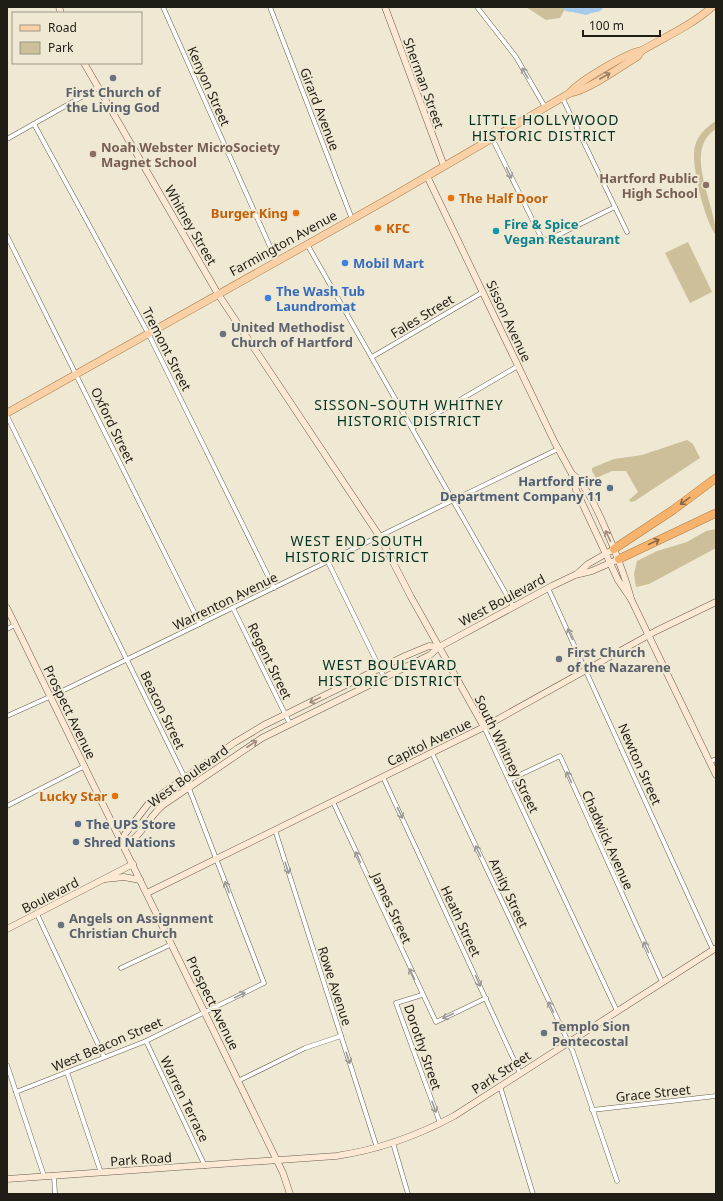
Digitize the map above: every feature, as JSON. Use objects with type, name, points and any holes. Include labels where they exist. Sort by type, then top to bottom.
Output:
[{"type":"highway","points":[[614,549],[679,506],[716,478]]},
{"type":"highway","points":[[619,559],[716,513]]},
{"type":"main road","name":"Sherman Street","points":[[385,7],[444,166]]},
{"type":"main road","name":"Farmington Avenue","points":[[7,413],[276,260],[352,219],[570,92],[577,92],[638,56],[641,51],[712,7]]},
{"type":"main road","name":"Farmington Avenue","points":[[705,10],[716,11]]},
{"type":"main road","name":"Whitney Street","points":[[85,64],[218,294]]},
{"type":"main road","name":"Sisson Avenue","points":[[427,176],[558,450],[572,474],[578,479],[589,497],[619,559],[631,599],[716,775]]},
{"type":"main road","name":"South Whitney Street","points":[[218,294],[380,537],[484,727]]},
{"type":"main road","name":"Sisson Avenue","points":[[572,474],[572,482],[610,563],[622,586],[631,599]]},
{"type":"main road","points":[[581,501],[589,497]]},
{"type":"main road","name":"West Boulevard","points":[[576,575],[588,564],[614,549]]},
{"type":"main road","name":"West Boulevard","points":[[439,646],[429,646],[380,668],[285,714],[234,743],[145,807],[125,834],[122,842],[131,841],[156,811],[240,752],[290,724],[430,655],[439,646],[548,588],[576,575],[592,571],[619,559]]},
{"type":"main road","name":"Capitol Avenue","points":[[147,894],[484,727],[648,635],[716,602]]},
{"type":"main road","name":"Prospect Avenue","points":[[7,608],[277,1161],[290,1194]]},
{"type":"main road","points":[[234,743],[240,752]]},
{"type":"main road","name":"Boulevard","points":[[7,929],[104,880],[112,873],[133,864]]},
{"type":"main road","name":"Boulevard","points":[[104,880],[124,877],[140,880]]},
{"type":"main road","name":"Park Street","points":[[277,1161],[341,1155],[377,1148],[393,1143],[440,1123],[714,949]]},
{"type":"main road","name":"Park Road","points":[[7,1179],[277,1161]]},
{"type":"street","name":"Kenyon Street","points":[[163,7],[276,260]]},
{"type":"street","name":"Girard Avenue","points":[[270,7],[352,219]]},
{"type":"street","points":[[477,7],[516,57],[545,107]]},
{"type":"street","points":[[7,139],[98,87]]},
{"type":"street","points":[[562,97],[627,232]]},
{"type":"street","name":"Tremont Street","points":[[34,124],[148,333],[274,588]]},
{"type":"street","points":[[492,138],[542,239],[548,240],[615,207]]},
{"type":"street","name":"Oxford Street","points":[[7,236],[200,624]]},
{"type":"street","points":[[307,244],[513,606]]},
{"type":"street","name":"Fales Street","points":[[372,357],[483,292]]},
{"type":"street","points":[[412,428],[518,366]]},
{"type":"street","name":"Beacon Street","points":[[7,416],[185,778],[264,983],[205,1012]]},
{"type":"street","name":"Warrenton Avenue","points":[[7,716],[51,697],[126,659],[558,450]]},
{"type":"street","points":[[328,562],[384,677]]},
{"type":"street","name":"Newton Street","points":[[548,588],[714,949]]},
{"type":"street","name":"Regent Street","points":[[233,608],[290,724]]},
{"type":"street","points":[[7,629],[15,625]]},
{"type":"street","name":"South Whitney Street","points":[[484,727],[617,1011]]},
{"type":"street","name":"Amity Street","points":[[432,753],[573,1052],[617,1181]]},
{"type":"street","name":"Chadwick Avenue","points":[[509,780],[560,756],[662,982]]},
{"type":"street","points":[[710,762],[716,759]]},
{"type":"street","points":[[7,806],[84,766]]},
{"type":"street","name":"Heath Street","points":[[383,777],[520,1073]]},
{"type":"street","name":"James Street","points":[[333,802],[422,995],[436,1022],[486,998]]},
{"type":"street","name":"Rowe Avenue","points":[[275,830],[377,1148]]},
{"type":"street","points":[[37,914],[104,1057]]},
{"type":"street","points":[[121,968],[172,944]]},
{"type":"street","name":"Dorothy Street","points":[[422,995],[396,1003],[440,1123]]},
{"type":"street","name":"West Beacon Street","points":[[16,1092],[146,1041],[205,1012]]},
{"type":"street","points":[[238,1081],[305,1048],[341,1036]]},
{"type":"street","name":"Warren Terrace","points":[[146,1041],[205,1166]]},
{"type":"street","points":[[7,1065],[44,1176]]},
{"type":"street","points":[[67,1072],[101,1173]]},
{"type":"street","points":[[500,1086],[533,1194]]},
{"type":"street","name":"Grace Street","points":[[592,1110],[716,1096]]},
{"type":"street","points":[[393,1143],[408,1194]]},
{"type":"street","points":[[54,1176],[55,1194]]},
{"type":"green space","points":[[526,7],[566,7],[560,18],[546,20]]},
{"type":"green space","points":[[716,121],[716,129],[706,138],[702,150],[701,164],[703,178],[715,222],[716,235],[707,218],[703,206],[694,154],[696,142],[700,135]]},
{"type":"green space","points":[[688,242],[712,292],[690,303],[665,253]]},
{"type":"green space","points":[[687,440],[693,444],[700,458],[635,501],[631,502],[629,500],[638,492],[626,471],[612,471],[596,478],[592,471],[592,468],[614,459],[642,455]]},
{"type":"green space","points":[[716,529],[716,548],[649,584],[636,587],[634,574],[637,561],[657,551],[687,542],[706,531]]},
{"type":"water","points":[[571,7],[605,7],[586,15],[569,11]]},
{"type":"waterway","points":[[568,7],[588,9],[598,7]]},
{"type":"place","name":"First Church of the Living God","points":[[113,78]]},
{"type":"place","name":"Noah Webster MicroSociety Magnet School","points":[[93,154]]},
{"type":"place","name":"Hartford Public High School","points":[[706,185]]},
{"type":"place","name":"The Half Door","points":[[451,198]]},
{"type":"place","name":"Burger King","points":[[296,213]]},
{"type":"place","name":"KFC","points":[[378,228]]},
{"type":"place","name":"Fire & Spice Vegan Restaurant","points":[[496,231]]},
{"type":"place","name":"Mobil Mart","points":[[345,263]]},
{"type":"place","name":"The Wash Tub Laundromat","points":[[268,298]]},
{"type":"place","name":"United Methodist Church of Hartford","points":[[223,334]]},
{"type":"place","name":"Hartford Fire Department Company 11","points":[[610,488]]},
{"type":"place","name":"First Church of the Nazarene","points":[[559,659]]},
{"type":"place","name":"Lucky Star","points":[[115,796]]},
{"type":"place","name":"The UPS Store","points":[[78,824]]},
{"type":"place","name":"Shred Nations","points":[[76,842]]},
{"type":"place","name":"Angels on Assignment Christian Church","points":[[61,925]]},
{"type":"place","name":"Templo Sion Pentecostal","points":[[544,1033]]},
{"type":"district","name":"LITTLE HOLLYWOOD HISTORIC DISTRICT","points":[[544,128]]},
{"type":"district","name":"SISSON–SOUTH WHITNEY HISTORIC DISTRICT","points":[[409,412]]},
{"type":"district","name":"WEST END SOUTH HISTORIC DISTRICT","points":[[357,548]]},
{"type":"district","name":"WEST BOULEVARD HISTORIC DISTRICT","points":[[390,672]]}]
